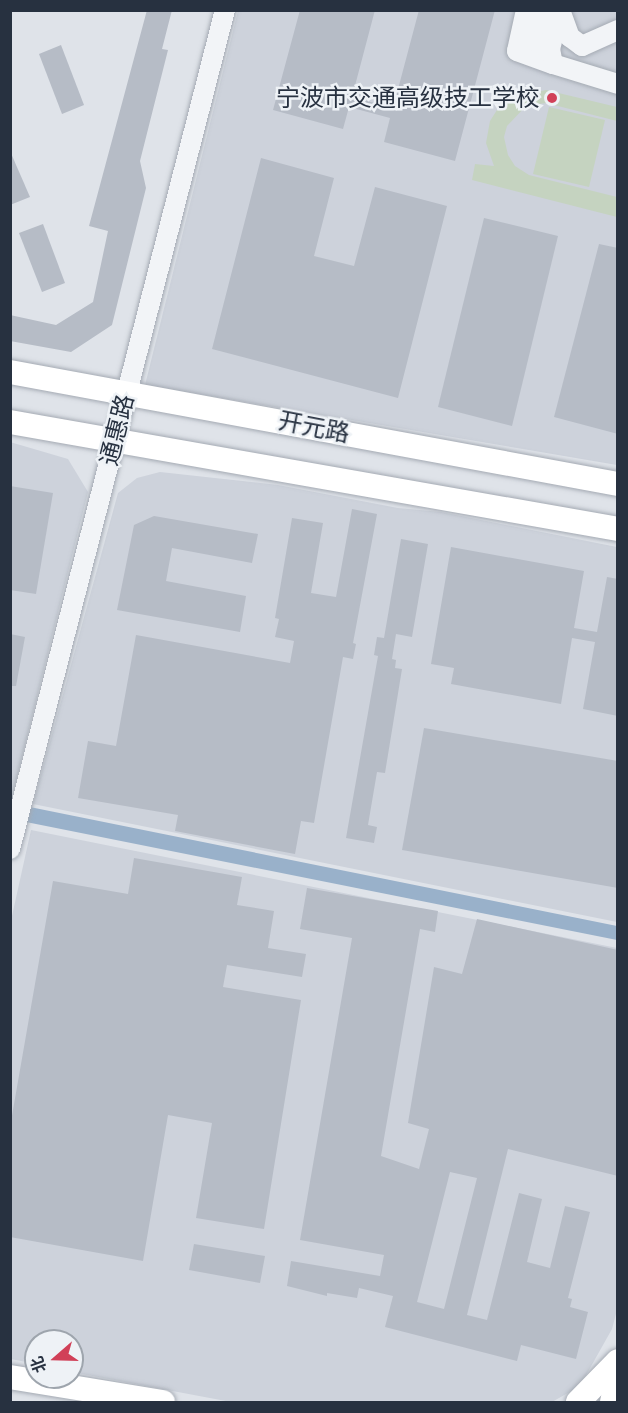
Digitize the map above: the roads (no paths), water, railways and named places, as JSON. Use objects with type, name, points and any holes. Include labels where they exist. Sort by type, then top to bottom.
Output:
[{"type":"main road","name":"开元路","points":[[10,372],[618,484]]},
{"type":"main road","name":"开元路","points":[[10,422],[618,529]]},
{"type":"main road","points":[[579,1402],[618,1361]]},
{"type":"main road","points":[[612,1402],[618,1376]]},
{"type":"main road","points":[[10,1377],[163,1402]]},
{"type":"street","name":"通惠路","points":[[10,849],[225,10]]},
{"type":"street","points":[[526,10],[517,51],[551,57],[618,84]]},
{"type":"street","points":[[542,10],[536,41],[551,57]]},
{"type":"street","points":[[551,57],[560,10]]},
{"type":"street","points":[[560,10],[570,37],[582,46],[618,30]]},
{"type":"water","points":[[10,803],[617,926],[617,940],[11,819]]},
{"type":"place","name":"宁波市交通高级技工学校","points":[[552,98]]}]
